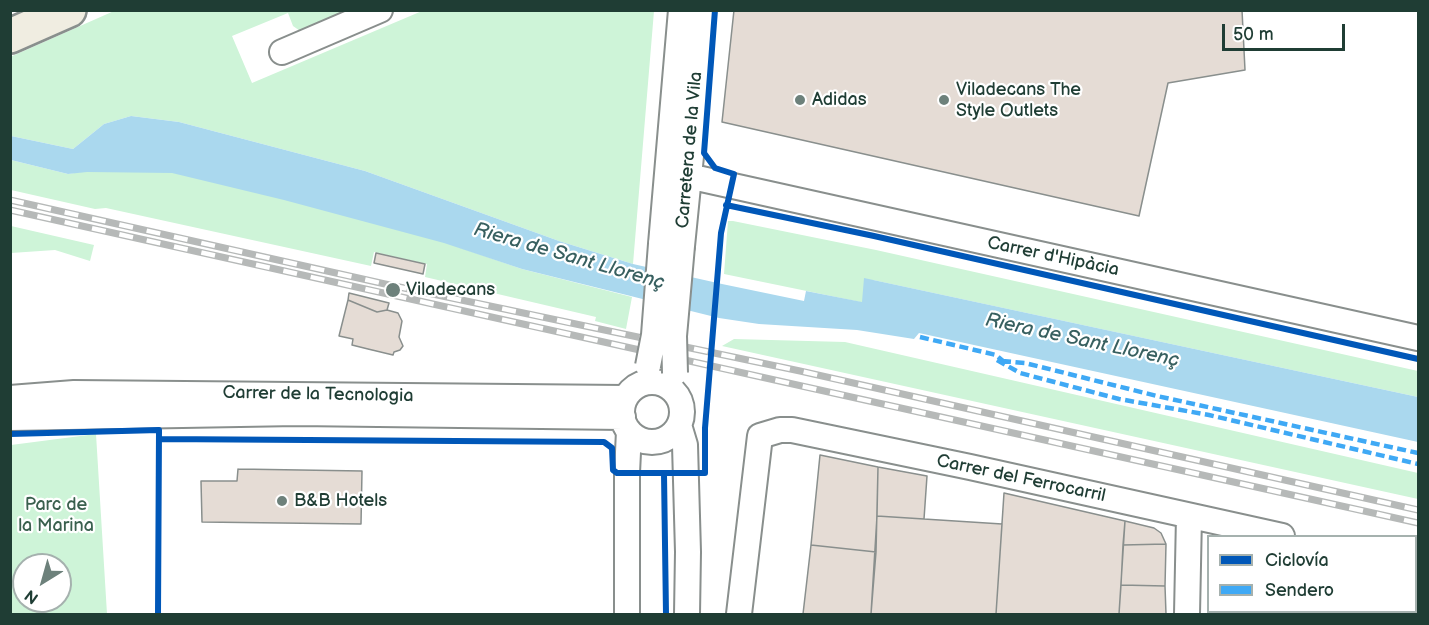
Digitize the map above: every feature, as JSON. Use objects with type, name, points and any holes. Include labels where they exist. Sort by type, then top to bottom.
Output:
[{"type":"highway","points":[[10,36],[69,10]]},
{"type":"street","points":[[282,52],[380,10]]},
{"type":"street","name":"Carretera de la Vila","points":[[676,385],[672,245],[681,10]]},
{"type":"street","name":"Carretera de la Vila","points":[[627,615],[627,473],[634,399],[654,335],[688,176],[702,10]]},
{"type":"street","name":"Carrer d'Hipàcia","points":[[688,176],[1419,338]]},
{"type":"street","points":[[652,382],[676,385],[682,410],[679,425],[672,434],[656,442],[644,441],[634,399],[652,382]]},
{"type":"street","name":"Carrer de la Tecnologia","points":[[10,398],[74,393],[634,399]]},
{"type":"street","name":"Carrer de la Tecnologia","points":[[10,418],[297,413],[634,399]]},
{"type":"street","points":[[679,425],[685,445],[687,615]]},
{"type":"street","name":"Carrer del Ferrocarril","points":[[739,615],[760,436],[780,430],[792,430],[970,467],[1272,535]]},
{"type":"street","points":[[1187,615],[1190,516]]},
{"type":"green space","points":[[114,11],[360,11],[303,33],[293,26],[288,13],[232,36],[252,83],[422,11],[654,11],[633,264],[559,241],[365,171],[179,122],[131,116],[104,124],[73,149],[11,136],[10,57]]},
{"type":"green space","points":[[11,160],[68,174],[158,160],[318,199],[522,269],[632,297],[626,329],[595,321],[596,317],[425,277],[427,264],[374,252],[371,266],[106,208],[95,209],[11,190]]},
{"type":"green space","points":[[728,221],[876,250],[1418,371],[1418,397],[873,280],[870,304],[724,274]]},
{"type":"green space","points":[[11,226],[94,245],[90,261],[55,250],[11,253]]},
{"type":"green space","points":[[734,339],[845,342],[1418,473],[1418,499],[722,346]]},
{"type":"green space","name":"Parc de la Marina","points":[[96,434],[107,614],[11,614],[11,445]]},
{"type":"water","name":"Riera de Sant Llorenç","points":[[131,116],[179,122],[365,171],[559,241],[633,264],[722,284],[804,301],[806,291],[862,302],[864,278],[1418,397],[1418,442],[919,333],[914,339],[857,330],[759,324],[719,318],[522,269],[444,243],[172,173],[87,172],[68,174],[11,160],[11,136],[73,149],[104,124]]},
{"type":"building","name":"Viladecans The Style Outlets","points":[[734,10],[1242,10],[1245,70],[1168,83],[1139,216],[722,122]]},
{"type":"building","points":[[376,253],[425,264],[423,274],[374,263]]},
{"type":"building","points":[[349,293],[389,303],[387,310],[377,312],[348,300]]},
{"type":"building","name":"Viladecans","points":[[348,300],[377,312],[387,310],[398,313],[402,321],[399,337],[403,346],[400,350],[394,352],[393,355],[352,345],[353,339],[339,336]]},
{"type":"building","points":[[820,455],[878,467],[876,552],[811,545]]},
{"type":"building","points":[[878,467],[927,476],[924,519],[877,516]]},
{"type":"building","name":"B&B Hotels","points":[[238,469],[362,471],[361,524],[202,522],[201,481],[237,481]]},
{"type":"building","points":[[1004,493],[1125,521],[1119,614],[996,614]]},
{"type":"building","points":[[877,516],[1002,524],[996,614],[871,614]]},
{"type":"building","points":[[1125,521],[1154,528],[1161,533],[1166,544],[1123,545]]},
{"type":"building","points":[[1166,544],[1165,586],[1121,585],[1123,545]]},
{"type":"building","points":[[811,545],[876,552],[871,614],[803,614]]},
{"type":"building","points":[[1121,585],[1165,586],[1166,614],[1119,614]]},
{"type":"building","points":[[1418,587],[1418,614],[1344,614],[1417,613]]},
{"type":"building","points":[[1215,613],[1344,613],[1344,614]]},
{"type":"railway","points":[[10,200],[385,284],[800,371],[1418,510]]},
{"type":"railway","points":[[10,210],[1418,523]]},
{"type":"marked path","points":[[920,337],[996,355],[1003,361]]},
{"type":"marked path","points":[[997,360],[1020,373],[1119,399],[1209,415],[1418,464]]},
{"type":"marked path","points":[[1002,361],[1025,363],[1157,396],[1418,453]]},
{"type":"cycle path","points":[[159,439],[604,442],[612,448],[613,470],[617,473],[705,473],[705,428],[721,233],[734,174],[715,168],[704,153],[715,10]]},
{"type":"cycle path","points":[[726,205],[874,236],[1418,359]]},
{"type":"cycle path","points":[[10,434],[159,430],[158,614]]},
{"type":"cycle path","points":[[664,474],[666,614]]},
{"type":"place","name":"Adidas","points":[[800,100]]},
{"type":"place","name":"Viladecans The Style Outlets","points":[[944,100]]},
{"type":"place","name":"Viladecans","points":[[393,290]]},
{"type":"place","name":"B&B Hotels","points":[[282,501]]}]
